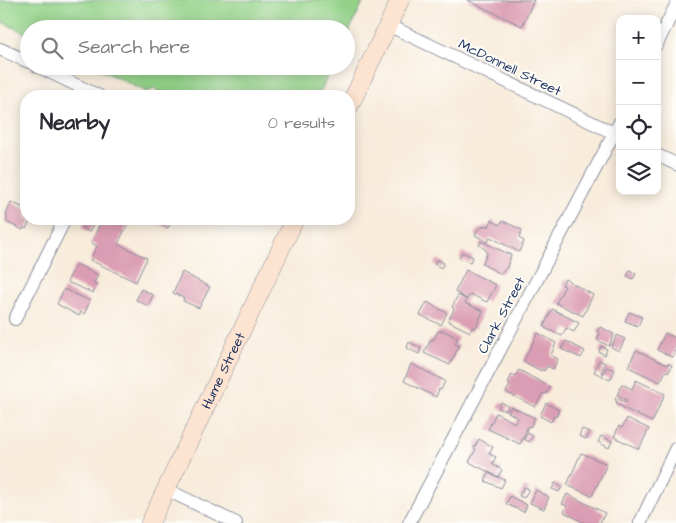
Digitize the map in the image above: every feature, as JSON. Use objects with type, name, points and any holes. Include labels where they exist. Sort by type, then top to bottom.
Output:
[{"type":"street","points":[[355,94],[400,0]]},
{"type":"street","points":[[661,36],[676,5]]},
{"type":"street","name":"McDonnell Street","points":[[388,25],[616,135]]},
{"type":"street","points":[[0,49],[20,58]]},
{"type":"street","points":[[56,75],[87,90]]},
{"type":"street","name":"Clark Street","points":[[409,523],[616,137]]},
{"type":"street","points":[[661,157],[676,164]]},
{"type":"street","points":[[15,319],[62,225]]},
{"type":"street","name":"Hume Street","points":[[150,523],[292,225]]},
{"type":"street","points":[[640,523],[676,448]]},
{"type":"street","points":[[165,490],[236,523]]},
{"type":"green space","points":[[0,0],[364,0],[355,20],[20,20],[20,31],[0,21]]},
{"type":"green space","points":[[111,75],[328,75],[321,90],[142,90]]},
{"type":"building","points":[[467,0],[534,0],[522,26]]},
{"type":"building","points":[[11,202],[20,206],[20,225],[28,225],[26,229],[24,227],[23,230],[6,222],[6,215]]},
{"type":"building","points":[[492,220],[499,225],[503,221],[522,230],[519,238],[524,241],[519,252],[490,237],[488,242],[475,235],[478,229],[487,225],[489,227]]},
{"type":"building","points":[[84,225],[93,225],[89,232],[82,228]]},
{"type":"building","points":[[99,225],[127,225],[118,244],[147,258],[136,282],[90,260],[97,246],[91,243]]},
{"type":"building","points":[[481,241],[511,255],[507,267],[501,274],[482,264],[487,254],[486,250],[479,245]]},
{"type":"building","points":[[462,252],[473,257],[470,263],[459,258]]},
{"type":"building","points":[[437,259],[444,263],[441,268],[434,264]]},
{"type":"building","points":[[76,264],[98,275],[94,283],[97,285],[93,293],[67,282]]},
{"type":"building","points":[[466,270],[496,285],[487,302],[470,294],[467,299],[455,292]]},
{"type":"building","points":[[630,270],[636,274],[633,279],[627,276]]},
{"type":"building","points":[[182,272],[210,287],[199,308],[183,301],[184,298],[173,293]]},
{"type":"building","points":[[565,279],[593,295],[583,316],[556,303],[565,286],[562,285]]},
{"type":"building","points":[[64,289],[90,301],[84,314],[81,312],[79,316],[57,304]]},
{"type":"building","points":[[141,289],[153,295],[148,306],[136,300]]},
{"type":"building","points":[[458,295],[467,300],[465,303],[483,311],[475,329],[472,327],[470,332],[448,321]]},
{"type":"building","points":[[427,302],[447,313],[441,325],[420,315]]},
{"type":"building","points":[[552,309],[579,323],[574,332],[566,328],[562,336],[545,328],[544,326]]},
{"type":"building","points":[[629,312],[642,317],[638,326],[625,321]]},
{"type":"building","points":[[600,327],[614,334],[609,346],[597,340],[600,333],[597,332]]},
{"type":"building","points":[[442,330],[458,338],[455,344],[459,346],[450,365],[424,353],[431,339],[433,340],[438,331],[441,332]]},
{"type":"building","points":[[538,333],[556,343],[551,355],[558,359],[553,369],[547,366],[544,371],[542,369],[541,371],[523,361]]},
{"type":"building","points":[[665,333],[676,338],[676,349],[672,357],[657,350]]},
{"type":"building","points":[[617,335],[625,339],[619,351],[611,347]]},
{"type":"building","points":[[566,341],[585,351],[581,358],[561,349]]},
{"type":"building","points":[[409,342],[421,348],[419,354],[407,348]]},
{"type":"building","points":[[601,346],[607,349],[605,355],[599,352]]},
{"type":"building","points":[[636,350],[667,365],[668,363],[672,365],[669,372],[666,371],[660,382],[628,367]]},
{"type":"building","points":[[599,360],[605,363],[600,375],[594,372]]},
{"type":"building","points":[[411,364],[445,381],[436,397],[404,381]]},
{"type":"building","points":[[606,367],[615,370],[610,380],[602,376]]},
{"type":"building","points":[[519,370],[550,387],[546,394],[543,393],[535,407],[506,392],[510,385],[508,383],[512,374],[515,376]]},
{"type":"building","points":[[636,380],[665,394],[652,422],[617,404],[615,397],[625,402],[627,400],[617,395],[622,384],[632,389]]},
{"type":"building","points":[[501,402],[508,406],[506,411],[498,408]]},
{"type":"building","points":[[546,403],[559,410],[551,422],[540,416]]},
{"type":"building","points":[[511,407],[535,418],[530,427],[528,426],[526,429],[520,444],[488,429],[496,413],[515,423],[518,418],[508,412]]},
{"type":"building","points":[[627,418],[649,429],[639,449],[614,437],[619,426],[622,428]]},
{"type":"building","points":[[582,429],[590,432],[586,439],[579,436]]},
{"type":"building","points":[[528,433],[533,436],[529,442],[524,439]]},
{"type":"building","points":[[601,436],[612,441],[609,448],[598,442]]},
{"type":"building","points":[[479,439],[493,447],[489,454],[496,457],[492,464],[502,470],[498,477],[469,462]]},
{"type":"building","points":[[581,453],[607,464],[592,496],[567,485]]},
{"type":"building","points":[[488,473],[505,480],[501,488],[485,481]]},
{"type":"building","points":[[555,483],[562,487],[559,492],[552,489]]},
{"type":"building","points":[[524,487],[529,489],[524,498],[519,496]]},
{"type":"building","points":[[536,490],[549,497],[544,509],[530,503]]},
{"type":"building","points":[[567,494],[605,513],[600,523],[585,523],[564,512],[567,506],[562,504]]},
{"type":"building","points":[[510,496],[527,505],[524,512],[506,504]]}]
